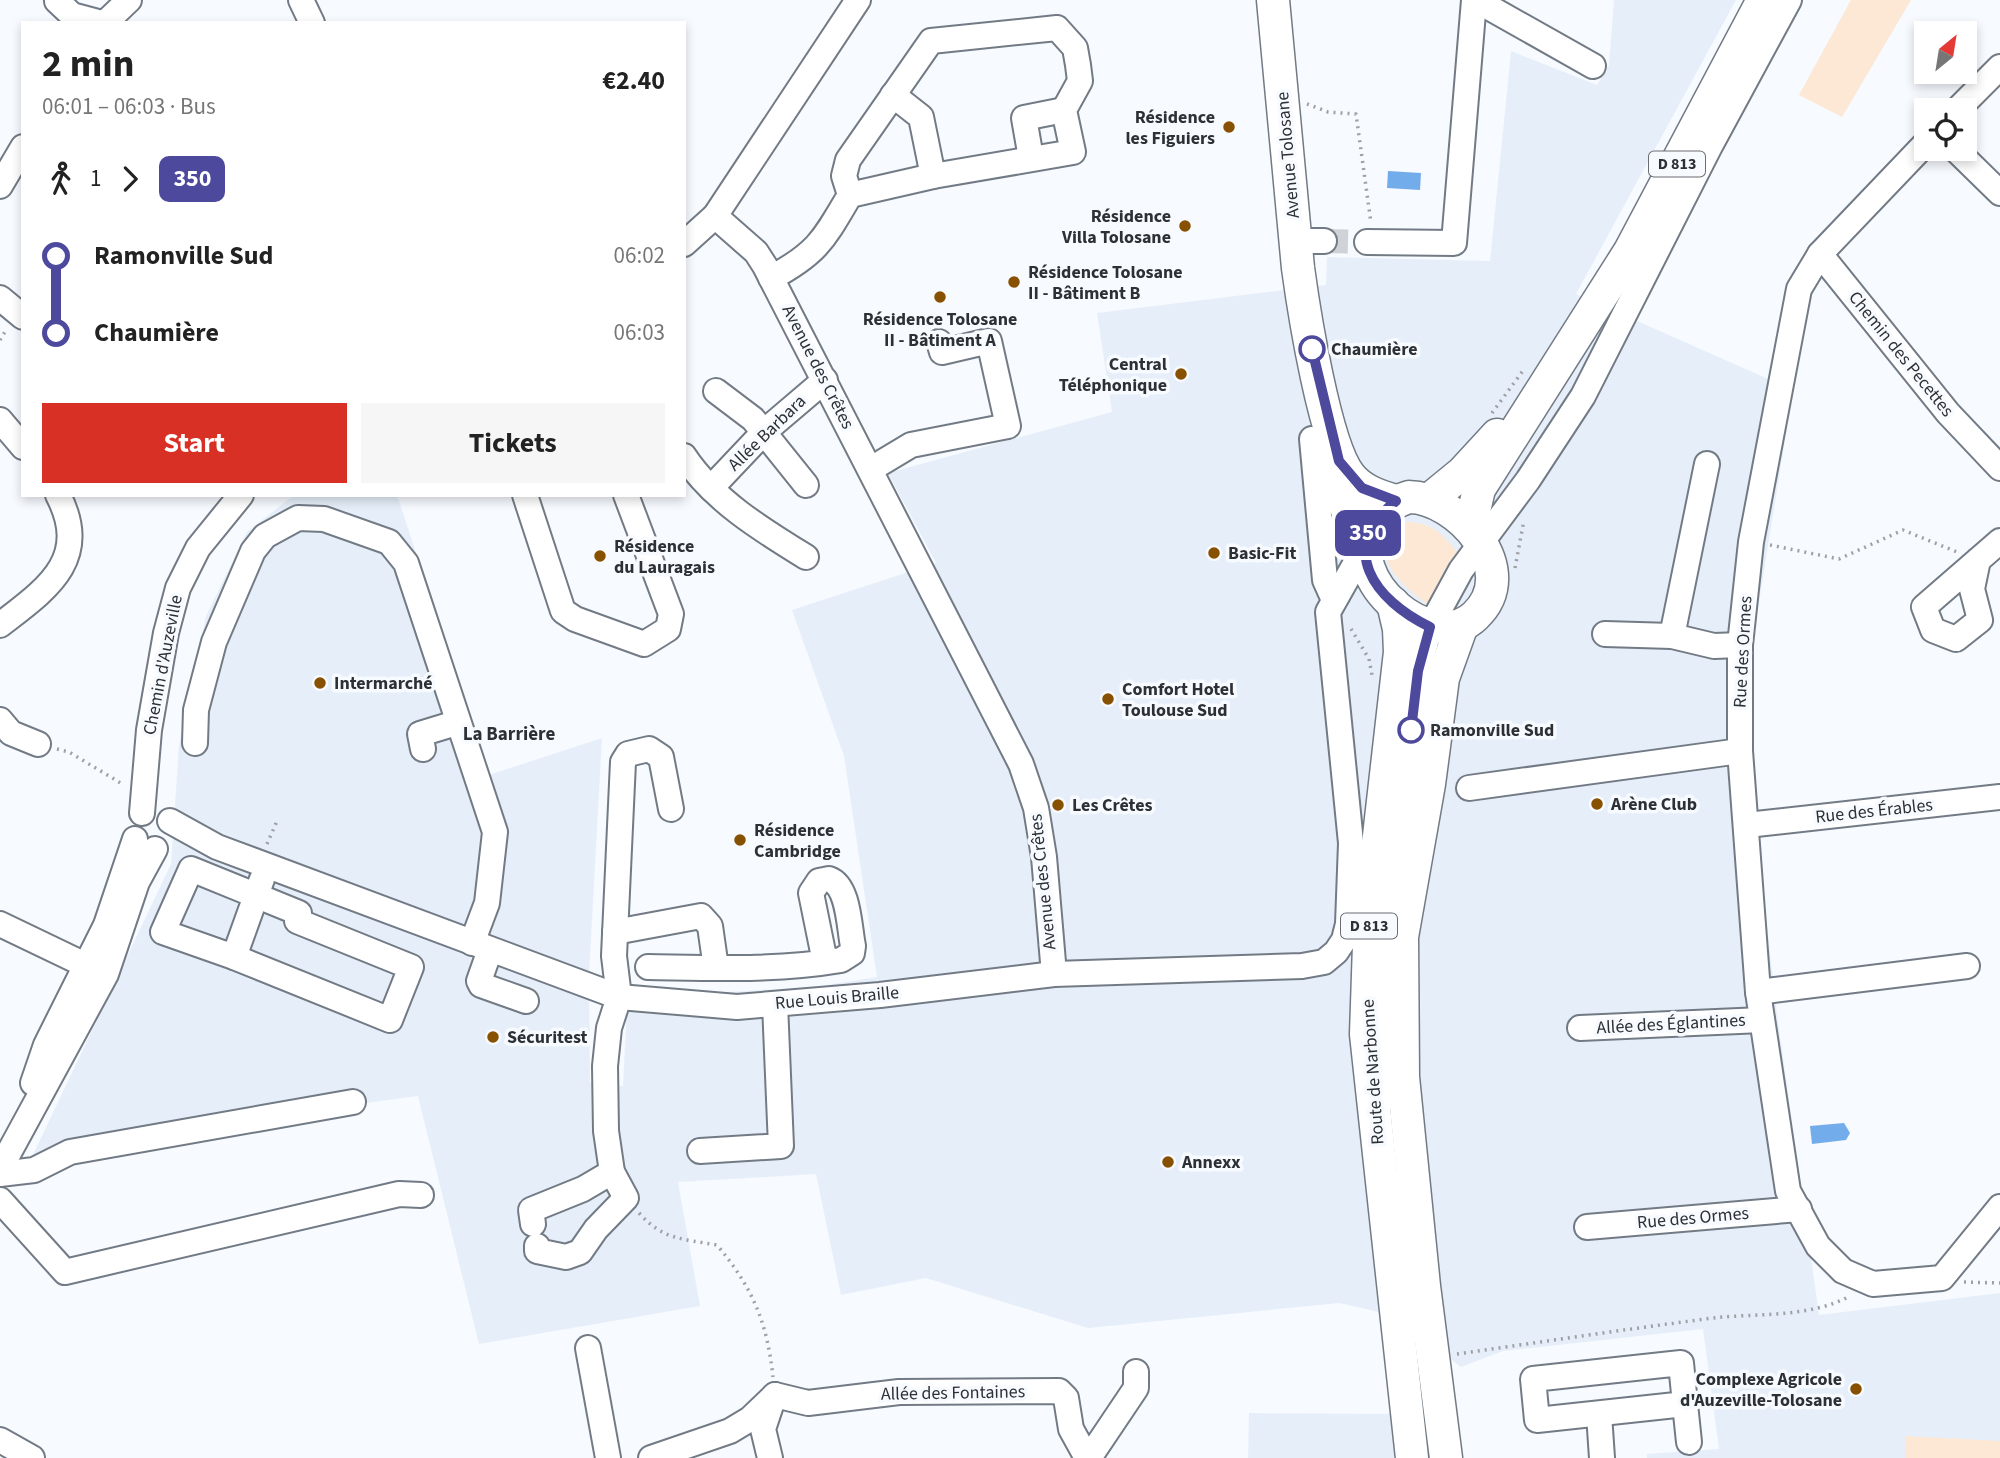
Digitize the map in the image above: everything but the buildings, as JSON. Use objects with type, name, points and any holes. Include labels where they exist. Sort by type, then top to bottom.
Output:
[{"type":"main road","name":"Avenue Tolosane","points":[[1273,0],[1304,311],[1312,439],[1320,468],[1364,544]]},
{"type":"main road","name":"D 813","points":[[1462,625],[1481,611],[1491,596],[1495,578],[1491,559],[1478,538],[1474,511],[1479,489],[1630,251],[1763,0]]},
{"type":"main road","name":"Avenue Tolosane","points":[[1304,311],[1339,461],[1362,488],[1396,501]]},
{"type":"main road","name":"D 813","points":[[1429,500],[1462,473],[1495,436],[1585,324]]},
{"type":"main road","points":[[1364,544],[1385,509],[1396,501],[1409,497],[1429,500],[1478,538]]},
{"type":"main road","name":"D 813","points":[[1364,544],[1369,574],[1387,597],[1430,627]]},
{"type":"main road","name":"Route de Narbonne","points":[[1387,597],[1399,629],[1400,652],[1370,915],[1366,1034],[1412,1458]]},
{"type":"main road","points":[[1430,627],[1462,625]]},
{"type":"main road","name":"Route de Narbonne","points":[[1446,1458],[1424,1286],[1403,1077],[1402,937],[1429,784],[1443,678],[1462,625]]},
{"type":"street","points":[[105,21],[129,0]]},
{"type":"street","points":[[301,0],[311,21]]},
{"type":"street","points":[[686,253],[710,241],[743,171],[760,150],[858,0]]},
{"type":"street","points":[[1370,242],[1454,243],[1475,0],[1593,66]]},
{"type":"street","points":[[1433,1458],[1388,1080],[1384,1010],[1386,938],[1418,671],[1430,627],[1443,599],[1478,538],[1528,480],[1583,396],[1710,146],[1789,0]]},
{"type":"street","points":[[57,8],[95,21]]},
{"type":"street","points":[[771,278],[803,261],[818,248],[850,195],[933,176],[1073,152],[1064,110],[1080,81],[1075,48],[1057,28],[930,41],[848,160],[844,176],[850,195]]},
{"type":"street","points":[[1970,98],[2000,67]]},
{"type":"street","points":[[893,96],[921,117],[933,176]]},
{"type":"street","points":[[1031,158],[1024,118],[1064,110]]},
{"type":"street","points":[[2,178],[21,150]]},
{"type":"street","name":"Rue des Ormes","points":[[1873,1284],[1843,1271],[1818,1246],[1788,1191],[1758,992],[1740,751],[1740,645],[1751,542],[1799,289],[1820,254],[1914,156]]},
{"type":"street","points":[[1967,161],[2000,193]]},
{"type":"street","points":[[686,243],[720,221]]},
{"type":"street","name":"Avenue des Crêtes","points":[[720,221],[756,252],[771,278],[1021,764],[1036,808],[1044,858],[1054,974],[1302,966],[1324,962],[1336,952],[1344,940],[1349,924],[1351,843],[1332,613]]},
{"type":"street","name":"Chemin des Pecettes","points":[[1820,254],[1948,413],[1995,455]]},
{"type":"street","points":[[0,299],[21,315]]},
{"type":"street","points":[[871,469],[911,445],[1008,426],[989,341],[942,352],[939,342]]},
{"type":"street","name":"Allée Barbara","points":[[711,488],[765,431],[825,380]]},
{"type":"street","points":[[716,391],[765,431],[806,485]]},
{"type":"street","points":[[0,420],[21,445]]},
{"type":"street","name":"Avenue Tolosane","points":[[1312,439],[1325,580],[1332,613]]},
{"type":"street","points":[[686,458],[711,488],[760,529],[806,557]]},
{"type":"street","points":[[1672,636],[1707,464]]},
{"type":"street","points":[[0,625],[48,587],[62,568],[69,531],[67,517],[59,497]]},
{"type":"street","name":"Chemin d'Auzeville","points":[[155,830],[144,786],[149,730],[166,633],[178,588],[198,548],[239,497]]},
{"type":"street","name":"Chemin d'Auzeville","points":[[155,830],[159,761],[184,621],[208,556],[254,497]]},
{"type":"street","points":[[526,497],[564,611],[575,620],[644,644],[668,629],[671,609],[627,497]]},
{"type":"street","points":[[195,743],[196,710],[207,666],[224,615],[253,551],[278,526],[310,517],[389,542],[406,564],[456,723],[495,832],[494,863],[481,946],[479,981],[481,985],[526,1002]]},
{"type":"street","points":[[1978,560],[2000,541]]},
{"type":"street","points":[[1332,613],[1364,544]]},
{"type":"street","points":[[1332,613],[1356,593],[1387,597]]},
{"type":"street","points":[[1605,635],[1672,636],[1714,646],[1740,645]]},
{"type":"street","points":[[0,720],[10,733],[38,744]]},
{"type":"street","points":[[423,749],[420,734],[456,723]]},
{"type":"street","points":[[611,1172],[583,1189],[531,1210],[537,1251],[566,1258],[580,1252],[596,1228],[626,1198],[611,1172],[606,1131],[605,1066],[609,1027],[619,997],[615,978],[614,932],[623,762],[628,754],[649,749],[661,757],[671,809]]},
{"type":"street","points":[[1469,789],[1740,751]]},
{"type":"street","name":"Rue des Érables","points":[[1747,825],[2000,797]]},
{"type":"street","points":[[155,830],[106,925],[96,970],[46,1045],[23,1122],[0,1171],[34,1170],[70,1152],[353,1102]]},
{"type":"street","name":"Rue Louis Braille","points":[[155,830],[265,858],[481,946],[619,997],[737,1007],[880,995],[1054,974]]},
{"type":"street","points":[[234,957],[258,894],[265,858]]},
{"type":"street","points":[[191,869],[258,894],[299,912],[297,921],[411,967],[390,1020],[234,957],[163,932],[191,869]]},
{"type":"street","points":[[614,932],[701,916],[710,928],[716,968]]},
{"type":"street","points":[[0,924],[96,970]]},
{"type":"street","points":[[648,967],[760,969],[824,962]]},
{"type":"street","points":[[1758,992],[1968,966]]},
{"type":"street","points":[[700,1151],[781,1146],[775,1004]]},
{"type":"street","name":"Allée des Églantines","points":[[1580,1028],[1762,1020]]},
{"type":"street","points":[[0,1200],[65,1272],[399,1194],[421,1195]]},
{"type":"street","points":[[1873,1284],[1942,1278],[2000,1207]]},
{"type":"street","name":"Rue des Ormes","points":[[1587,1227],[1799,1209]]},
{"type":"street","points":[[588,1348],[608,1458]]},
{"type":"street","points":[[1685,1404],[1537,1420],[1532,1369],[1679,1352],[1685,1404],[1689,1442]]},
{"type":"street","points":[[1088,1458],[1136,1388],[1136,1372]]},
{"type":"street","name":"Allée des Fontaines","points":[[775,1395],[808,1403],[899,1392],[1059,1391],[1066,1398],[1072,1429],[1088,1458]]},
{"type":"street","points":[[651,1458],[730,1431],[750,1419],[775,1395]]},
{"type":"street","points":[[770,1458],[763,1429],[775,1395]]},
{"type":"street","points":[[1600,1414],[1602,1458]]},
{"type":"street","points":[[0,1440],[32,1458]]},
{"type":"path","points":[[1283,92],[1328,112],[1356,114],[1370,242]]},
{"type":"path","points":[[1512,579],[1525,518]]},
{"type":"path","points":[[1751,542],[1839,559],[1903,530],[1978,560]]},
{"type":"path","points":[[1332,613],[1360,640],[1369,659],[1373,682]]},
{"type":"path","points":[[38,744],[69,752],[114,781]]},
{"type":"path","points":[[265,858],[277,821]]},
{"type":"path","points":[[626,1198],[650,1225],[667,1236],[717,1245],[744,1277],[763,1321],[775,1395]]},
{"type":"path","points":[[1942,1278],[1951,1282],[2000,1283]]},
{"type":"path","points":[[1454,1354],[1607,1331],[1800,1311],[1838,1303],[1873,1284]]},
{"type":"shaded area","points":[[1614,0],[1736,0],[1576,294],[1793,390],[1742,708],[1777,1014],[1819,1315],[2000,1293],[2000,1458],[1647,1458],[1647,1454],[1719,1449],[1703,1329],[1503,1351],[1461,1367],[1388,1314],[1339,1303],[1088,1328],[926,1278],[841,1295],[816,1174],[678,1182],[700,1306],[479,1344],[418,1096],[299,1112],[31,1159],[171,864],[179,745],[206,616],[247,532],[291,497],[398,497],[489,775],[602,738],[589,975],[590,1083],[623,1086],[628,987],[700,994],[821,986],[877,977],[844,756],[792,610],[936,563],[888,473],[1112,412],[1097,313],[1326,285],[1327,257],[1490,261],[1511,51],[1597,85],[1609,65]]},
{"type":"shaded area","points":[[1851,0],[1911,0],[1842,117],[1799,95]]},
{"type":"shaded area","points":[[1406,522],[1430,527],[1443,536],[1460,555],[1444,574],[1427,604],[1396,576],[1385,554],[1386,543],[1393,532]]},
{"type":"shaded area","points":[[1249,1413],[1395,1414],[1402,1458],[1248,1458]]},
{"type":"shaded area","points":[[1906,1436],[2000,1441],[2000,1458],[1905,1458]]},
{"type":"water","points":[[1388,171],[1421,173],[1420,190],[1387,188]]},
{"type":"water","points":[[1844,1123],[1850,1133],[1846,1140],[1812,1144],[1810,1126]]},
{"type":"tunnel","points":[[1324,241],[1367,242]]},
{"type":"bus line","name":"350","points":[[1312,349],[1339,461],[1362,488],[1396,501],[1385,509],[1365,538],[1363,551],[1369,574],[1393,603],[1412,618],[1430,627],[1418,671],[1411,730]]},
{"type":"place","name":"Résidence les Figuiers","points":[[1229,127]]},
{"type":"place","name":"Résidence Villa Tolosane","points":[[1185,226]]},
{"type":"place","name":"Résidence Tolosane II - Bâtiment B","points":[[1014,282]]},
{"type":"place","name":"Résidence Tolosane II - Bâtiment A","points":[[940,297]]},
{"type":"place","name":"Chaumière","points":[[1312,349]]},
{"type":"place","name":"Central Téléphonique","points":[[1181,374]]},
{"type":"place","name":"Basic-Fit","points":[[1214,553]]},
{"type":"place","name":"Résidence du Lauragais","points":[[600,556]]},
{"type":"place","name":"Intermarché","points":[[320,683]]},
{"type":"place","name":"Comfort Hotel Toulouse Sud","points":[[1108,699]]},
{"type":"place","name":"Ramonville Sud","points":[[1411,730]]},
{"type":"place","name":"Arène Club","points":[[1597,804]]},
{"type":"place","name":"Les Crêtes","points":[[1058,805]]},
{"type":"place","name":"Résidence Cambridge","points":[[740,840]]},
{"type":"place","name":"Sécuritest","points":[[493,1037]]},
{"type":"place","name":"Annexx","points":[[1168,1162]]},
{"type":"place","name":"Complexe Agricole d'Auzeville-Tolosane","points":[[1856,1389]]},
{"type":"district","name":"La Barrière","points":[[509,734]]}]
